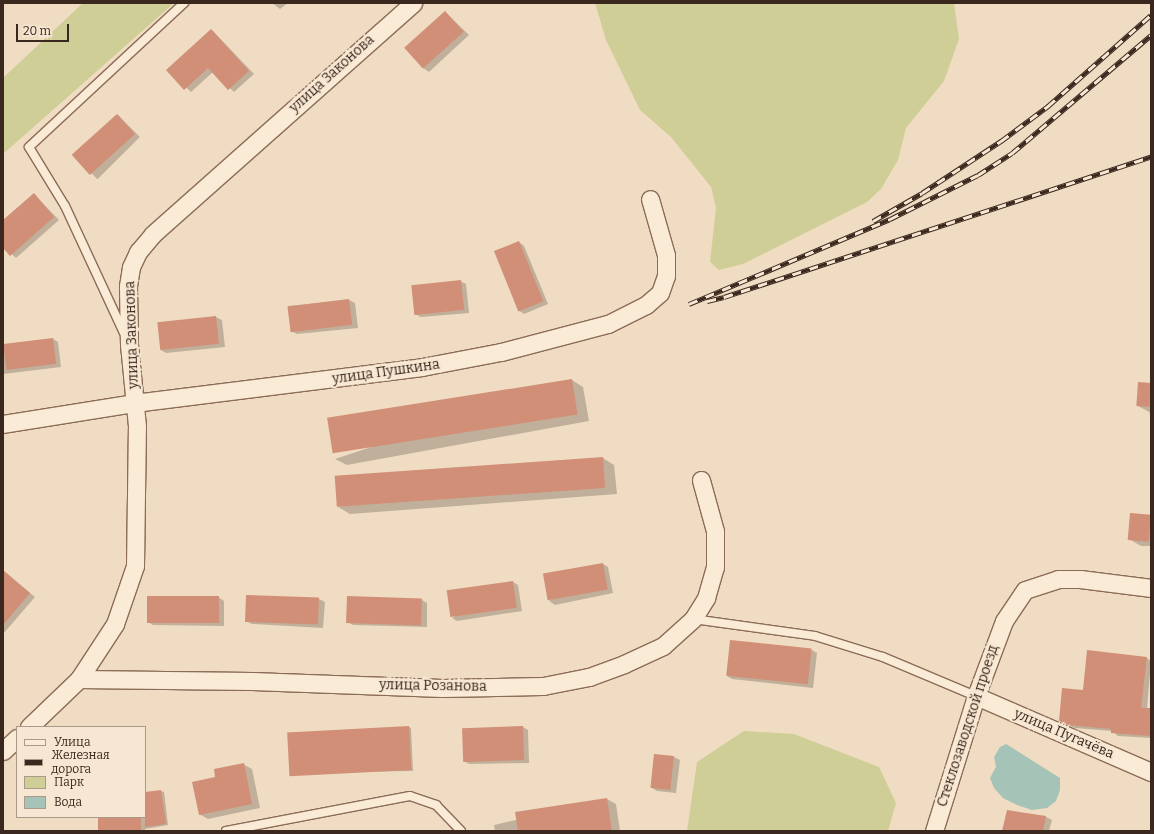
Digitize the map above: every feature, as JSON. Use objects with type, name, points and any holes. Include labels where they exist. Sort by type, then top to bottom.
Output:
[{"type":"street","name":"улица Законова","points":[[79,679],[115,624],[135,566],[137,426],[129,345],[128,286],[131,267],[138,252],[153,234],[413,3]]},
{"type":"street","name":"улица Пушкина","points":[[3,424],[134,403],[422,367],[501,352],[608,324],[646,305],[660,293],[666,276],[666,256],[650,199]]},
{"type":"street","name":"улица Розанова","points":[[79,679],[252,681],[442,688],[543,686],[589,677],[624,664],[663,646],[693,619],[706,598],[715,567],[715,531],[701,480]]},
{"type":"street","name":"Стеклозаводской проезд","points":[[934,831],[976,696],[1004,621],[1025,590],[1058,579],[1080,579],[1151,588]]},
{"type":"street","points":[[30,726],[79,679]]},
{"type":"street","name":"улица Пугачёва","points":[[976,696],[1151,772]]},
{"type":"street","points":[[3,751],[16,739]]},
{"type":"lane","points":[[129,345],[65,206],[29,147],[184,3]]},
{"type":"lane","points":[[693,619],[815,636],[883,657],[976,696]]},
{"type":"lane","points":[[226,831],[410,796],[436,805],[461,831]]},
{"type":"green space","points":[[83,3],[174,3],[3,154],[3,78]]},
{"type":"green space","points":[[595,3],[954,3],[959,39],[944,81],[906,128],[898,160],[881,189],[867,202],[743,264],[719,270],[710,262],[716,208],[711,187],[671,137],[640,110],[606,40]]},
{"type":"green space","points":[[744,731],[794,734],[879,767],[896,803],[888,831],[687,831],[697,762]]},
{"type":"water","points":[[1006,744],[1060,778],[1060,790],[1056,801],[1047,808],[1032,810],[1017,805],[1003,798],[994,788],[990,778],[996,767],[994,757],[1000,747]]},
{"type":"building","points":[[445,11],[464,32],[423,69],[404,48]]},
{"type":"building","points":[[211,29],[249,71],[228,90],[208,68],[184,90],[166,70]]},
{"type":"building","points":[[117,114],[135,134],[90,175],[72,155]]},
{"type":"building","points":[[34,193],[54,217],[10,256],[3,248],[3,220]]},
{"type":"building","points":[[519,241],[543,301],[518,311],[494,251]]},
{"type":"building","points":[[461,280],[464,310],[414,315],[411,285]]},
{"type":"building","points":[[349,299],[352,325],[291,332],[287,307]]},
{"type":"building","points":[[216,316],[219,344],[160,350],[157,322]]},
{"type":"building","points":[[53,338],[56,364],[7,370],[3,344]]},
{"type":"building","points":[[572,379],[578,415],[333,453],[327,418]]},
{"type":"building","points":[[1138,382],[1151,383],[1149,407],[1136,406]]},
{"type":"building","points":[[603,457],[605,488],[337,507],[335,476]]},
{"type":"building","points":[[1130,513],[1151,515],[1149,542],[1128,540]]},
{"type":"building","points":[[603,563],[608,590],[548,600],[543,574]]},
{"type":"building","points":[[3,570],[30,593],[3,625]]},
{"type":"building","points":[[513,581],[517,608],[450,617],[447,590]]},
{"type":"building","points":[[246,595],[319,598],[318,625],[245,622]]},
{"type":"building","points":[[147,596],[219,596],[219,623],[147,623]]},
{"type":"building","points":[[347,596],[422,599],[421,626],[346,623]]},
{"type":"building","points":[[730,640],[812,649],[808,684],[726,676]]},
{"type":"building","points":[[1087,650],[1147,657],[1141,708],[1151,708],[1151,736],[1111,733],[1111,729],[1068,725],[1059,721],[1062,688],[1083,690]]},
{"type":"building","points":[[409,726],[411,770],[289,776],[287,732]]},
{"type":"building","points":[[523,726],[524,760],[463,762],[462,728]]},
{"type":"building","points":[[654,754],[674,756],[670,790],[650,788]]},
{"type":"building","points":[[244,763],[252,804],[199,815],[192,782],[215,777],[214,769]]},
{"type":"building","points":[[161,790],[166,824],[145,827],[146,792]]},
{"type":"building","points":[[607,798],[612,831],[518,831],[515,812]]},
{"type":"building","points":[[1007,810],[1046,816],[1043,831],[1002,831]]},
{"type":"building","points":[[98,818],[141,818],[141,831],[98,831]]},
{"type":"railway","points":[[873,221],[922,193],[1001,141],[1048,106],[1151,15]]},
{"type":"railway","points":[[689,304],[890,219],[978,175],[1012,153],[1151,35]]},
{"type":"railway","points":[[707,301],[724,297],[1151,157]]}]
